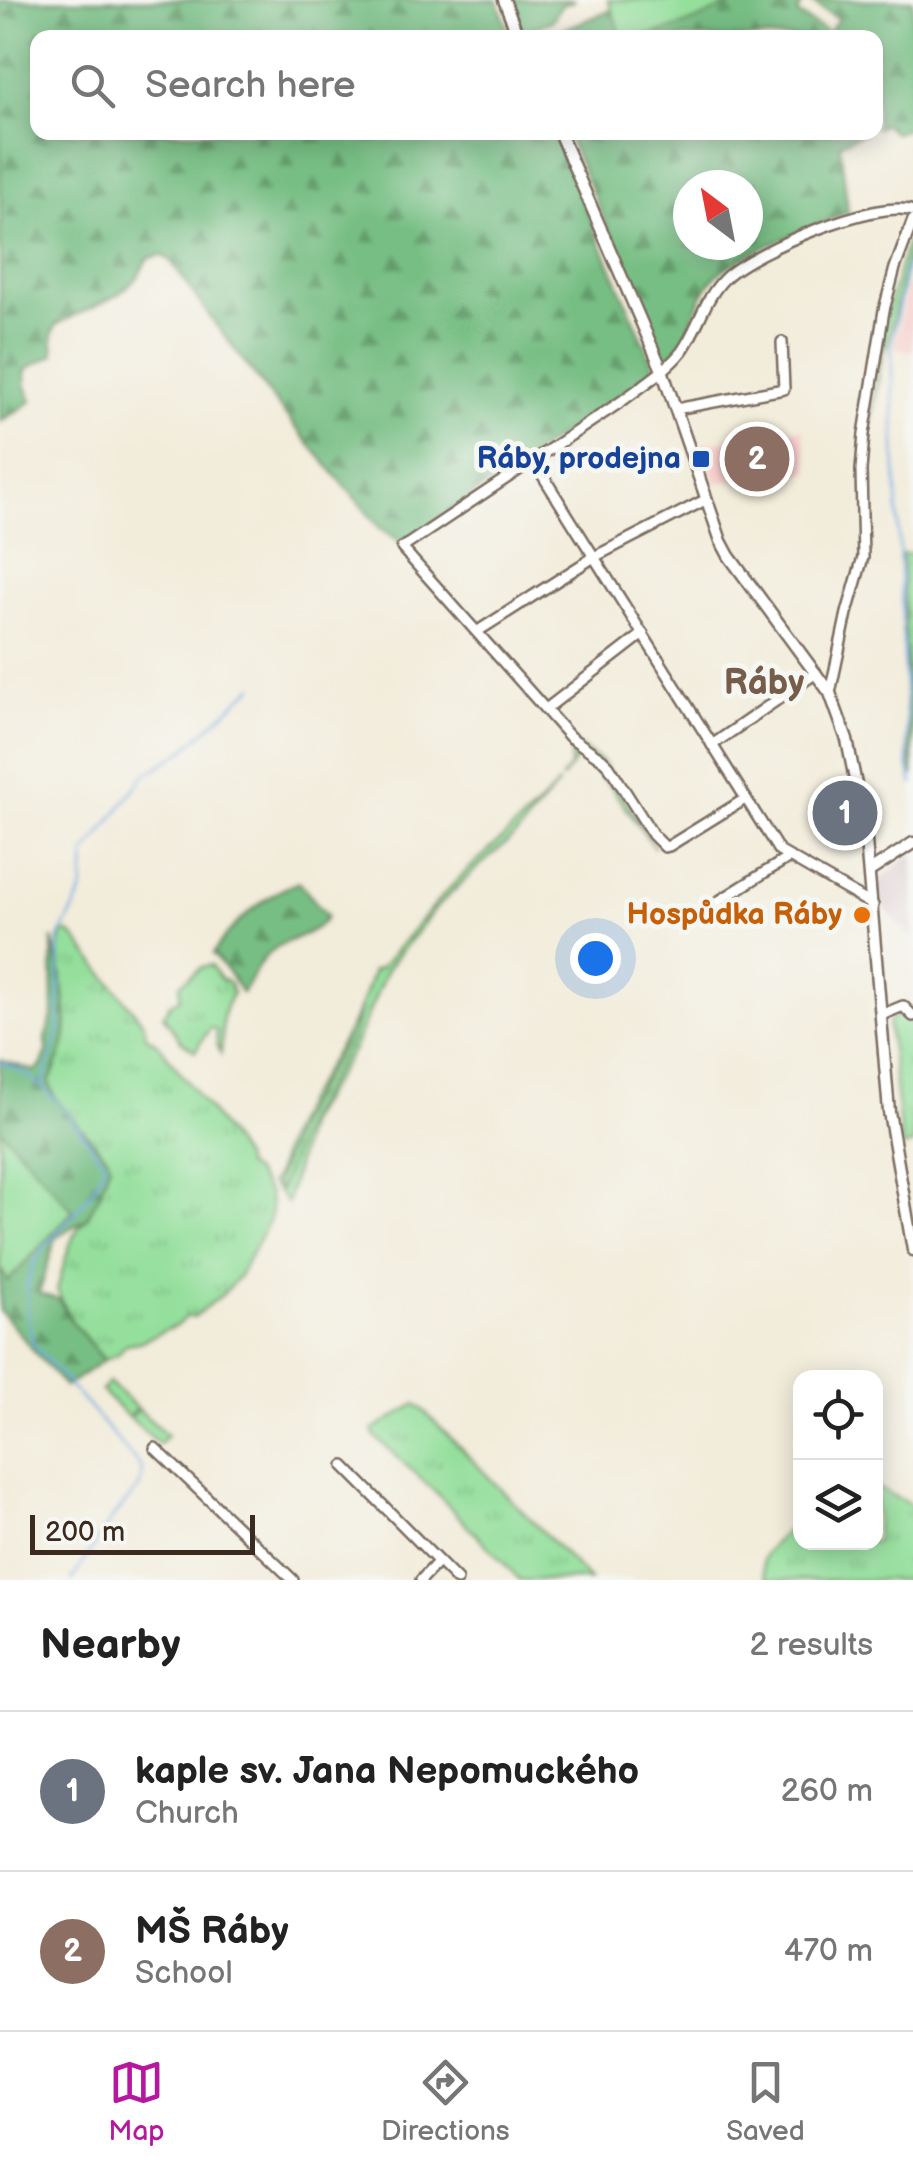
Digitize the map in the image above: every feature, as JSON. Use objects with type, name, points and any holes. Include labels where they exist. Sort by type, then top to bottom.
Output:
[{"type":"street","points":[[504,0],[516,30]]},
{"type":"street","points":[[561,140],[662,370],[721,541],[830,693],[847,740],[866,830],[889,1112],[909,1203],[913,1250]]},
{"type":"street","points":[[745,799],[664,847],[652,835],[609,766],[570,737],[402,548],[662,370],[685,347],[712,292],[740,267],[765,252],[853,215],[901,208],[913,211]]},
{"type":"street","points":[[830,693],[863,556],[864,434],[884,310],[913,220]]},
{"type":"street","points":[[676,409],[784,389],[782,342]]},
{"type":"street","points":[[533,460],[779,850],[872,905]]},
{"type":"street","points":[[478,631],[594,557],[707,499]]},
{"type":"street","points":[[546,709],[643,634]]},
{"type":"street","points":[[712,746],[816,674]]},
{"type":"street","points":[[870,871],[913,843]]},
{"type":"street","points":[[711,906],[788,858]]},
{"type":"street","points":[[881,1015],[903,1006],[913,1016]]},
{"type":"street","points":[[155,1448],[294,1580]]},
{"type":"street","points":[[344,1466],[456,1580]]},
{"type":"street","points":[[420,1580],[438,1562]]},
{"type":"shaded area","points":[[907,286],[913,287],[913,351],[894,347]]},
{"type":"shaded area","points":[[803,428],[810,472],[715,483],[702,444]]},
{"type":"shaded area","points":[[913,852],[913,938],[877,901],[876,883]]},
{"type":"green space","points":[[0,0],[497,0],[508,30],[30,30],[30,140],[556,140],[656,370],[403,543],[381,529],[286,416],[170,260],[161,255],[147,259],[138,277],[114,297],[57,324],[54,355],[25,372],[32,401],[0,422]]},
{"type":"green space","points":[[511,0],[575,0],[561,6],[552,21],[522,30]]},
{"type":"green space","points":[[608,0],[739,0],[668,30],[619,30]]},
{"type":"green space","points":[[739,0],[804,0],[797,14],[824,30],[668,30]]},
{"type":"green space","points":[[808,0],[913,0],[913,127],[894,133],[885,124],[883,30],[831,30],[838,19]]},
{"type":"green space","points":[[612,10],[619,30],[562,30]]},
{"type":"green space","points":[[569,140],[847,140],[840,143],[848,212],[763,248],[763,170],[673,170],[673,260],[739,260],[713,279],[682,343],[666,360],[662,359]]},
{"type":"green space","points":[[913,231],[884,346],[870,427],[885,319]]},
{"type":"green space","points":[[902,554],[913,554],[913,776],[911,769]]},
{"type":"green space","points":[[565,737],[602,762],[655,848],[613,790],[580,755],[561,779],[575,750]]},
{"type":"green space","points":[[559,783],[518,833],[437,907],[387,969],[354,1048],[307,1122],[287,1203],[270,1183],[298,1113],[347,1033],[373,971],[381,967],[462,875]]},
{"type":"green space","points":[[299,882],[327,916],[310,932],[268,954],[241,993],[213,954],[250,911]]},
{"type":"green space","points":[[63,932],[75,938],[144,1024],[146,1036],[159,1045],[210,1111],[245,1166],[269,1194],[271,1212],[239,1276],[223,1294],[194,1317],[126,1344],[118,1354],[104,1360],[71,1320],[57,1290],[71,1243],[110,1164],[56,1099],[49,1083],[66,1032],[59,949]]},
{"type":"green space","points":[[52,938],[64,991],[66,1033],[49,1083],[65,1112],[110,1164],[86,1219],[56,1237],[39,1294],[59,1299],[71,1321],[104,1360],[65,1387],[0,1311],[0,1268],[7,1280],[73,1211],[0,1129],[0,1060],[35,1071],[47,1052],[46,1038],[53,1013]]},
{"type":"green space","points":[[211,965],[220,979],[229,982],[233,993],[223,1016],[221,1053],[216,1030],[210,1028],[195,1051],[181,1041],[163,1015],[180,998],[180,984]]},
{"type":"green space","points":[[361,1008],[350,1043],[303,1124],[280,1190],[275,1184],[298,1120]]},
{"type":"green space","points":[[901,1011],[913,1023],[913,1144],[902,1147],[888,1022]]},
{"type":"green space","points":[[0,1129],[73,1211],[8,1281],[0,1268]]},
{"type":"green space","points":[[109,1382],[137,1408],[128,1417],[101,1391]]},
{"type":"green space","points":[[416,1404],[590,1580],[520,1580],[374,1435],[373,1430]]},
{"type":"green space","points":[[138,1409],[167,1435],[159,1444],[130,1418]]},
{"type":"green space","points":[[883,1491],[913,1506],[913,1580],[768,1580],[763,1561],[771,1546],[793,1525],[793,1550],[883,1550]]},
{"type":"waterway","points":[[913,251],[891,346],[908,764],[913,784]]},
{"type":"waterway","points":[[43,1084],[59,1030],[59,938],[79,899],[85,854],[145,775],[183,751],[254,686]]},
{"type":"waterway","points":[[0,1062],[17,1069],[46,1091],[105,1163],[83,1203],[37,1258],[28,1289],[33,1343],[141,1467],[138,1489],[115,1514],[72,1580]]},
{"type":"place","name":"Ráby, prodejna","points":[[701,459]]},
{"type":"place","name":"MŠ Ráby","points":[[757,459]]},
{"type":"place","name":"kaple sv. Jana Nepomuckého","points":[[845,813]]},
{"type":"place","name":"Hospůdka Ráby","points":[[862,915]]},
{"type":"district","name":"Ráby","points":[[764,683]]}]
